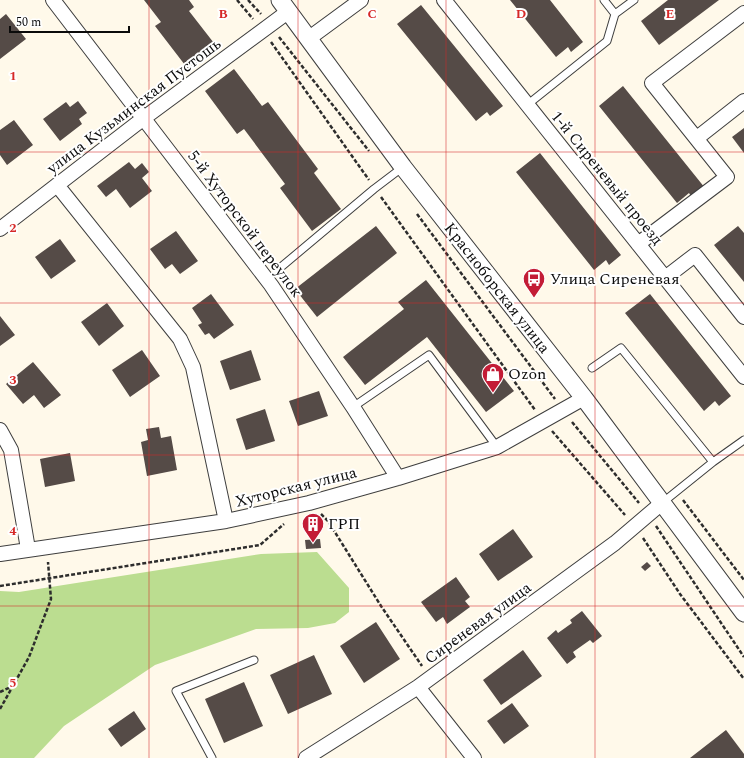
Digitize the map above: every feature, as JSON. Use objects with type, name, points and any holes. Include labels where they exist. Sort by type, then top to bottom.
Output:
[{"type":"street","name":"5-й Хуторской переулок","points":[[53,0],[271,285],[353,407],[398,478]]},
{"type":"street","points":[[308,39],[361,0]]},
{"type":"street","name":"1-й Сиреневый проезд","points":[[444,0],[744,378]]},
{"type":"street","name":"улица Кузьминская Пустошь","points":[[0,229],[144,118],[266,28],[284,6]]},
{"type":"street","name":"Красноборская улица","points":[[284,6],[403,167],[584,398],[744,613]]},
{"type":"street","points":[[638,244],[727,177],[652,83],[744,13]]},
{"type":"street","points":[[697,138],[744,101]]},
{"type":"street","points":[[57,185],[180,339],[193,367],[226,521]]},
{"type":"street","points":[[664,278],[695,255],[744,317]]},
{"type":"street","name":"Хуторская улица","points":[[0,554],[226,521],[309,503],[398,478],[497,447],[584,398]]},
{"type":"street","points":[[0,430],[11,450],[28,550]]},
{"type":"street","name":"Сиреневая улица","points":[[306,758],[418,688],[615,543],[662,504]]},
{"type":"street","points":[[418,688],[474,758]]},
{"type":"lane","points":[[604,0],[615,14]]},
{"type":"lane","points":[[527,105],[607,41],[615,14],[634,0]]},
{"type":"lane","points":[[281,267],[374,188],[403,167]]},
{"type":"lane","points":[[592,368],[621,348],[713,462]]},
{"type":"lane","points":[[353,407],[429,355],[497,447]]},
{"type":"lane","points":[[662,504],[713,462],[744,440]]},
{"type":"lane","points":[[212,758],[176,691],[254,660]]},
{"type":"path","points":[[237,0],[266,28],[371,153]]},
{"type":"path","points":[[248,0],[374,188],[543,421],[635,526],[680,594],[744,679]]},
{"type":"path","points":[[414,209],[563,410],[649,515],[744,657]]},
{"type":"path","points":[[309,503],[328,521],[381,606],[430,678]]},
{"type":"path","points":[[0,586],[260,545],[287,522]]},
{"type":"path","points":[[0,709],[29,657],[51,599],[47,547]]},
{"type":"path","points":[[0,692],[13,686]]},
{"type":"green space","points":[[317,552],[349,588],[349,612],[335,623],[308,628],[256,629],[155,665],[64,726],[34,758],[0,758],[0,591],[19,592],[261,554]]},
{"type":"building","points":[[144,0],[189,0],[194,7],[189,11],[217,47],[188,69],[155,26],[161,22]]},
{"type":"building","points":[[510,0],[550,0],[583,42],[571,52],[568,47],[556,57]]},
{"type":"building","points":[[668,0],[719,0],[659,45],[641,21]]},
{"type":"building","points":[[421,5],[503,106],[490,116],[487,112],[476,121],[397,24]]},
{"type":"building","points":[[6,14],[26,39],[0,59],[0,19]]},
{"type":"building","points":[[234,69],[262,106],[268,102],[318,169],[314,173],[341,209],[312,231],[280,188],[285,184],[244,129],[237,134],[205,91]]},
{"type":"building","points":[[623,86],[705,188],[692,198],[689,193],[677,203],[599,106]]},
{"type":"building","points":[[78,101],[87,113],[79,119],[82,124],[60,141],[43,119],[66,102],[70,107]]},
{"type":"building","points":[[14,120],[33,145],[7,165],[0,155],[0,130]]},
{"type":"building","points":[[744,128],[744,153],[732,137]]},
{"type":"building","points":[[540,153],[621,255],[609,265],[606,260],[594,270],[516,172]]},
{"type":"building","points":[[129,162],[135,169],[142,163],[149,172],[142,178],[152,191],[130,208],[116,189],[106,197],[97,186]]},
{"type":"building","points":[[376,226],[397,253],[317,317],[295,289]]},
{"type":"building","points":[[738,226],[744,233],[744,282],[714,245]]},
{"type":"building","points":[[176,231],[198,261],[180,274],[172,264],[165,269],[150,249]]},
{"type":"building","points":[[60,239],[76,261],[51,279],[35,257]]},
{"type":"building","points":[[426,280],[514,391],[486,412],[427,337],[365,385],[343,357],[404,309],[398,302]]},
{"type":"building","points":[[211,294],[234,325],[214,339],[209,333],[205,335],[198,325],[202,323],[192,308]]},
{"type":"building","points":[[650,294],[731,396],[719,406],[715,401],[704,411],[625,313]]},
{"type":"building","points":[[107,303],[124,326],[99,346],[81,322]]},
{"type":"building","points":[[0,316],[15,335],[0,346]]},
{"type":"building","points":[[142,350],[160,376],[130,397],[112,370]]},
{"type":"building","points":[[251,350],[261,380],[230,390],[220,361]]},
{"type":"building","points":[[33,362],[61,395],[44,408],[34,395],[23,404],[6,384]]},
{"type":"building","points":[[319,391],[328,416],[298,426],[289,401]]},
{"type":"building","points":[[265,409],[275,441],[246,450],[236,419]]},
{"type":"building","points":[[159,427],[161,438],[171,436],[177,470],[147,476],[141,442],[148,440],[146,429]]},
{"type":"building","points":[[70,453],[75,481],[45,487],[40,459]]},
{"type":"building","points":[[513,529],[533,557],[498,581],[479,554]]},
{"type":"building","name":"ГРП","points":[[320,539],[321,548],[306,549],[305,540]]},
{"type":"building","points":[[647,562],[651,566],[645,571],[641,567]]},
{"type":"building","points":[[456,577],[470,597],[465,601],[470,607],[447,624],[443,617],[436,622],[421,602]]},
{"type":"building","points":[[582,611],[602,636],[593,643],[590,640],[573,652],[576,657],[567,664],[547,638],[556,630],[558,633],[572,623],[570,620]]},
{"type":"building","points":[[376,622],[400,659],[364,683],[340,646]]},
{"type":"building","points":[[523,650],[542,676],[501,705],[483,680]]},
{"type":"building","points":[[314,655],[332,694],[288,714],[270,675]]},
{"type":"building","points":[[244,682],[263,726],[224,743],[205,699]]},
{"type":"building","points":[[512,703],[529,726],[504,744],[487,721]]},
{"type":"building","points":[[134,711],[146,729],[121,747],[108,729]]},
{"type":"building","points":[[726,730],[744,754],[744,758],[690,758]]},
{"type":"place","name":"Улица Сиреневая","points":[[534,298]]},
{"type":"place","name":"Ozon","points":[[493,394]]},
{"type":"place","name":"ГРП","points":[[313,544]]}]
